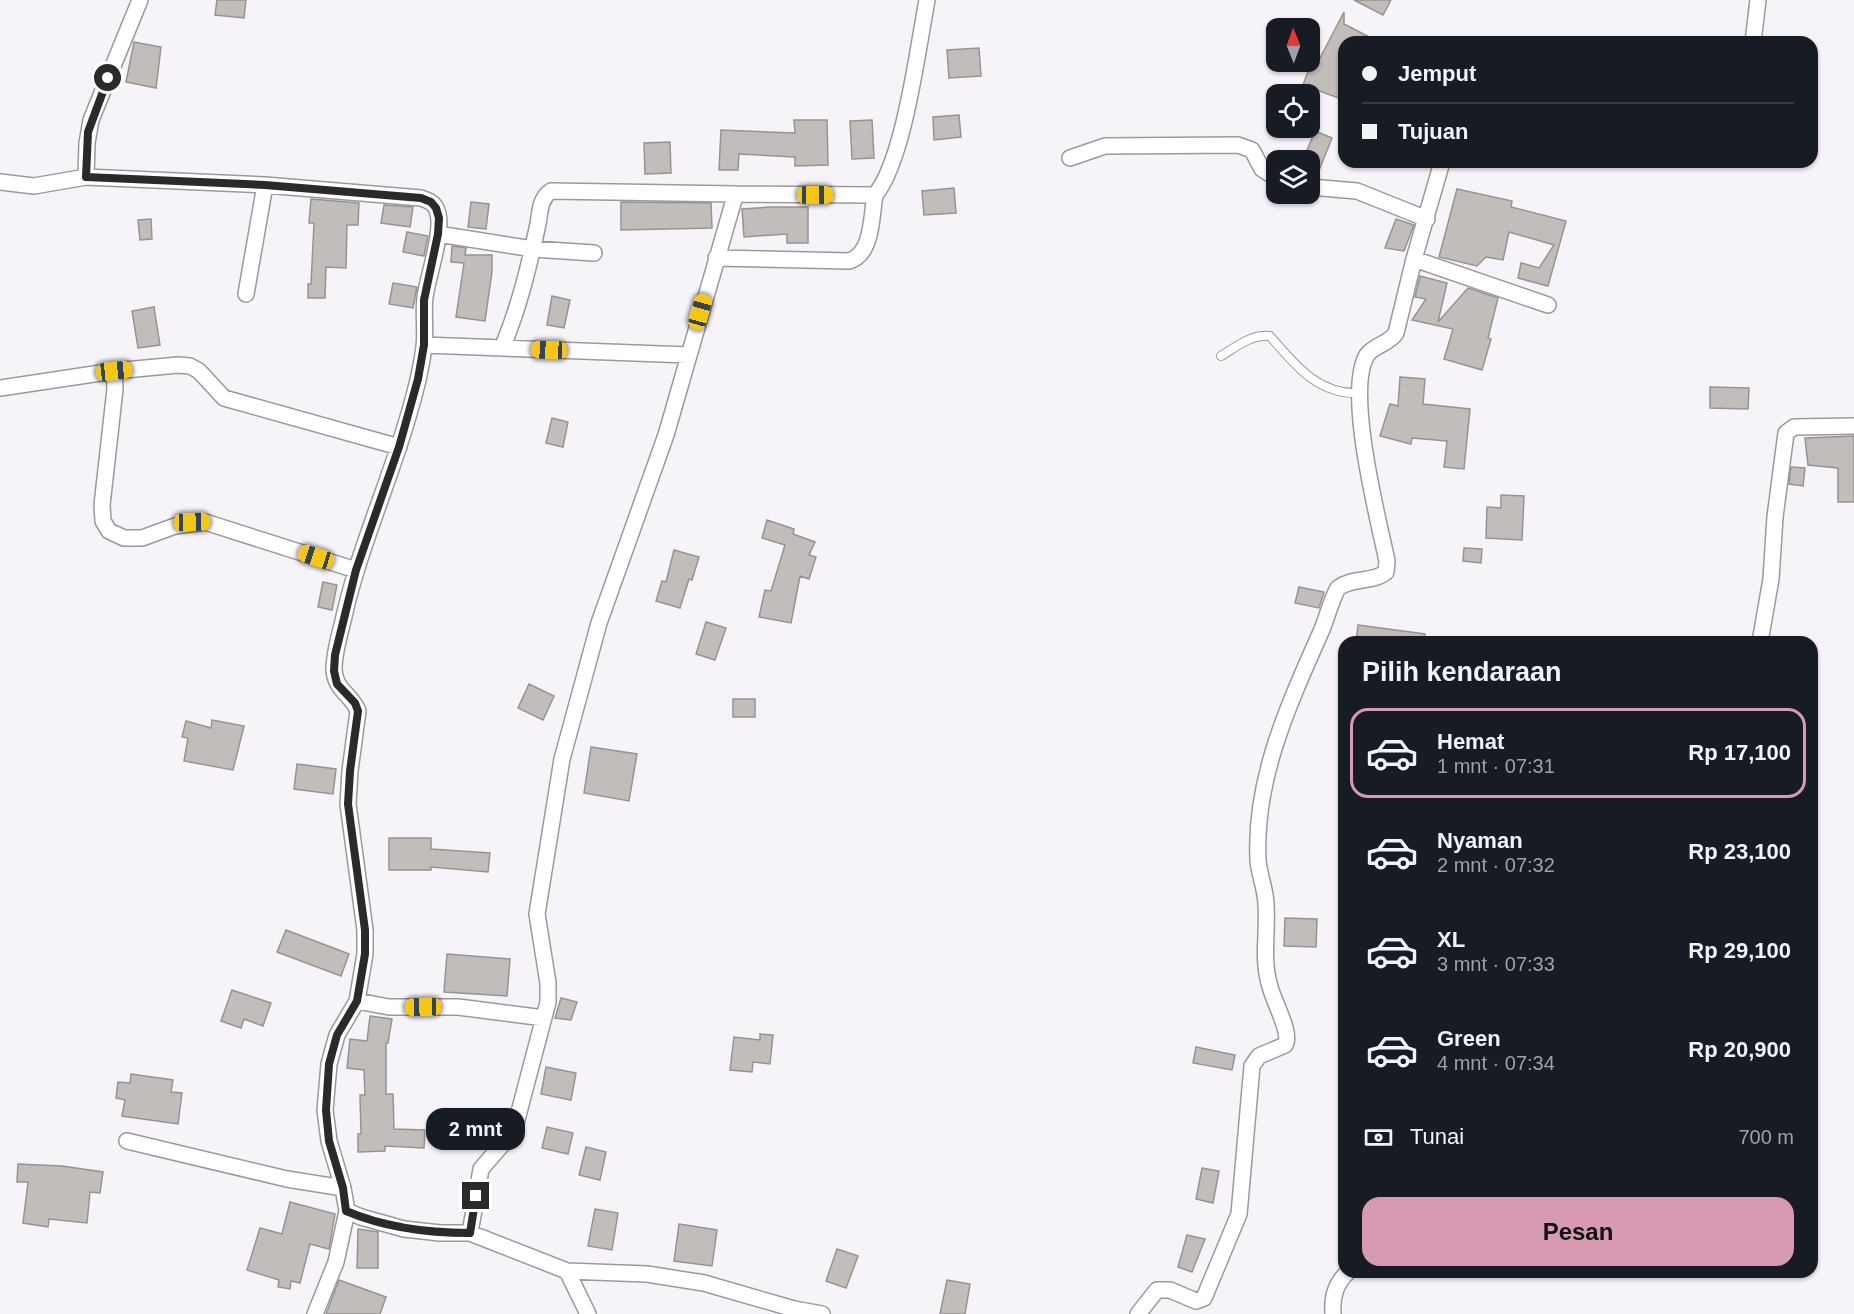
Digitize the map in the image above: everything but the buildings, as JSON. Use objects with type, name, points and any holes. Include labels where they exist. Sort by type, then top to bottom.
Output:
[{"type":"street","points":[[86,177],[87,143],[91,120],[140,0]]},
{"type":"street","points":[[716,258],[849,261],[857,259],[866,247],[875,195],[883,186],[903,123],[927,0]]},
{"type":"street","points":[[1754,36],[1758,0]]},
{"type":"street","points":[[1070,158],[1105,147],[1238,146],[1252,150],[1262,169],[1266,172]]},
{"type":"street","points":[[1138,1314],[1157,1290],[1170,1290],[1196,1301],[1204,1298],[1239,1214],[1251,1066],[1259,1056],[1285,1045],[1289,1038],[1270,990],[1264,965],[1266,902],[1258,863],[1260,800],[1267,770],[1287,712],[1335,594],[1343,584],[1381,575],[1387,567],[1369,480],[1360,393],[1367,356],[1371,351],[1392,339],[1396,333],[1414,259],[1440,168]]},
{"type":"street","points":[[0,182],[34,186],[86,177],[265,185],[421,198],[431,202],[436,208],[438,234],[424,300],[424,345],[418,379],[399,447],[356,570],[335,655],[334,671],[337,684],[355,703],[358,711],[348,785],[353,848],[365,930],[362,976],[357,1001],[337,1035],[329,1064],[326,1110],[329,1141],[343,1188],[346,1211],[336,1262],[315,1314]]},
{"type":"street","points":[[246,294],[265,185]]},
{"type":"street","points":[[1320,187],[1358,191],[1427,219]]},
{"type":"street","points":[[502,348],[514,320],[543,200],[551,191],[875,195]]},
{"type":"street","points":[[470,1233],[481,1169],[514,1131],[548,1002],[548,983],[537,914],[562,759],[599,623],[666,435],[736,194]]},
{"type":"street","points":[[438,234],[533,249],[594,253]]},
{"type":"street","points":[[1414,259],[1548,305]]},
{"type":"street","points":[[424,345],[688,354]]},
{"type":"street","points":[[0,388],[114,371],[190,366],[199,371],[224,398],[399,447]]},
{"type":"street","points":[[114,371],[115,389],[102,505],[103,520],[109,531],[124,538],[142,538],[175,526],[205,522],[356,570]]},
{"type":"street","points":[[1761,636],[1771,579],[1775,517],[1786,433],[1794,427],[1854,426]]},
{"type":"street","points":[[357,1001],[389,1007],[458,1007],[544,1018]]},
{"type":"street","points":[[127,1141],[287,1179],[343,1188]]},
{"type":"street","points":[[346,1211],[404,1228],[440,1233],[470,1233],[567,1271],[647,1274],[704,1282],[794,1309],[822,1314]]},
{"type":"street","points":[[567,1271],[588,1314]]},
{"type":"street","points":[[1333,1314],[1335,1291],[1341,1278]]},
{"type":"lane","points":[[1221,356],[1250,338],[1270,336],[1293,363],[1324,388],[1345,393],[1360,393]]},
{"type":"route","points":[[108,78],[88,132],[86,177],[265,185],[421,198],[431,202],[436,208],[439,218],[438,234],[424,300],[424,345],[418,379],[399,447],[356,570],[335,655],[334,671],[337,684],[355,703],[358,711],[348,785],[348,804],[365,930],[365,954],[357,1001],[337,1035],[329,1064],[326,1110],[329,1141],[343,1188],[346,1211],[404,1228],[440,1233],[470,1233],[476,1196]]}]
